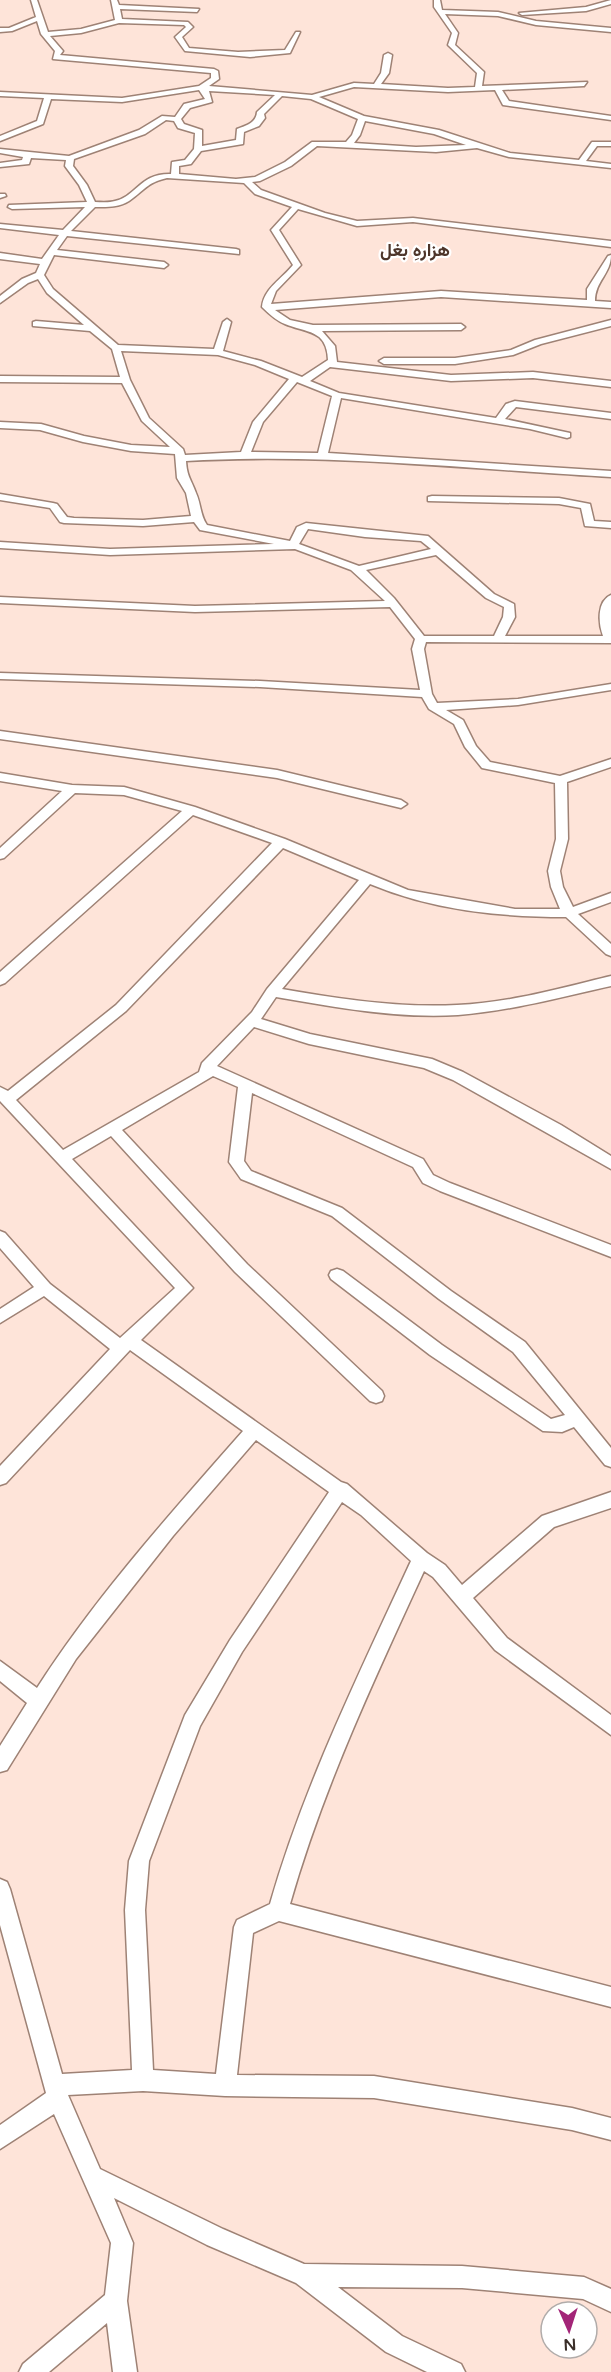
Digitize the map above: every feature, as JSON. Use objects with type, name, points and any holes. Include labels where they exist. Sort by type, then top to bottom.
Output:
[{"type":"street","points":[[34,0],[44,34],[59,51],[56,57],[214,71],[215,79],[201,88]]},
{"type":"street","points":[[119,21],[116,3],[197,13],[193,0]]},
{"type":"street","points":[[437,0],[437,7],[455,33],[451,45],[457,53],[479,70],[482,77],[478,89]]},
{"type":"street","points":[[596,0],[611,2]]},
{"type":"street","points":[[440,12],[498,14],[586,9],[611,2]]},
{"type":"street","points":[[440,12],[478,5]]},
{"type":"street","points":[[498,14],[536,23],[611,30]]},
{"type":"street","points":[[0,30],[10,30],[40,18]]},
{"type":"street","points":[[44,34],[81,31],[119,21],[186,23],[190,27],[178,37],[187,50],[259,56],[288,52],[298,33]]},
{"type":"street","points":[[377,85],[385,73],[388,56]]},
{"type":"street","points":[[312,97],[354,85],[448,90],[584,84]]},
{"type":"street","points":[[177,119],[188,106],[209,100],[207,93],[201,88]]},
{"type":"street","points":[[0,94],[122,100],[201,88],[281,93],[312,97],[362,118],[436,132],[509,155],[611,166]]},
{"type":"street","points":[[497,88],[507,103],[611,118]]},
{"type":"street","points":[[198,149],[240,142],[240,131],[256,124],[261,118],[260,114],[281,93]]},
{"type":"street","points":[[0,140],[40,122],[48,97]]},
{"type":"street","points":[[0,151],[70,158],[142,132],[165,118],[177,119],[182,126],[199,132],[198,149],[188,162],[175,164],[175,176]]},
{"type":"street","points":[[348,145],[356,135],[362,118]]},
{"type":"street","points":[[12,207],[115,204],[124,200],[149,180],[175,176],[247,181],[288,164],[315,144],[414,149],[457,149],[477,146]]},
{"type":"street","points":[[581,164],[595,144],[611,144]]},
{"type":"street","points":[[0,165],[26,162],[27,155]]},
{"type":"street","points":[[70,158],[69,166],[83,185],[92,205]]},
{"type":"street","points":[[247,181],[258,192],[297,206],[365,224],[413,220],[611,244]]},
{"type":"street","points":[[92,205],[77,218],[43,262],[40,275],[50,291],[116,348],[125,380],[145,419],[181,454],[182,478],[190,493],[197,519],[204,528],[245,533],[293,546],[358,569],[412,625],[421,639],[418,649],[426,694],[433,707],[459,722],[471,747],[486,765],[561,780],[611,763]]},
{"type":"street","points":[[266,307],[266,299],[270,292],[285,281],[297,265],[275,230],[297,206]]},
{"type":"street","points":[[0,226],[68,231],[236,252]]},
{"type":"street","points":[[52,252],[164,265]]},
{"type":"street","points":[[0,256],[43,262]]},
{"type":"street","points":[[591,304],[591,289],[611,258]]},
{"type":"street","points":[[0,300],[25,280],[40,275]]},
{"type":"street","points":[[266,307],[315,307],[386,297],[440,294],[501,296],[611,305]]},
{"type":"street","points":[[266,307],[287,322],[313,328],[461,327]]},
{"type":"street","points":[[218,352],[227,322]]},
{"type":"street","points":[[246,454],[248,442],[262,416],[300,378],[331,362],[454,361],[513,352],[538,342],[611,323]]},
{"type":"street","points":[[36,324],[93,328]]},
{"type":"street","points":[[313,328],[328,338],[333,349],[331,362]]},
{"type":"street","points":[[116,348],[218,352],[300,378],[337,395],[499,421],[567,435]]},
{"type":"street","points":[[331,362],[451,378],[533,375],[611,384]]},
{"type":"street","points":[[0,379],[125,380]]},
{"type":"street","points":[[322,456],[337,395]]},
{"type":"street","points":[[499,421],[509,406],[515,404],[611,416]]},
{"type":"street","points":[[0,424],[41,427],[83,440],[181,454],[322,456],[611,474]]},
{"type":"street","points":[[0,496],[53,506],[64,520],[74,522],[143,523],[197,519]]},
{"type":"street","points":[[432,499],[559,501],[586,506],[589,524],[611,525]]},
{"type":"street","points":[[293,546],[301,528],[306,526],[365,534],[424,538],[490,596],[510,606],[509,617],[498,639]]},
{"type":"street","points":[[0,545],[34,549],[96,551],[293,546]]},
{"type":"street","points":[[358,569],[438,551]]},
{"type":"street","points":[[421,639],[610,639],[605,627],[606,606],[611,598]]},
{"type":"street","points":[[0,600],[195,609],[393,604]]},
{"type":"street","points":[[0,676],[260,684],[426,694]]},
{"type":"street","points":[[433,707],[518,702],[611,687]]},
{"type":"street","points":[[0,735],[277,774],[400,804]]},
{"type":"street","points":[[0,777],[72,789],[124,791],[191,810],[281,842],[405,894],[449,903],[515,913],[569,913],[611,897]]},
{"type":"street","points":[[561,780],[562,839],[554,871],[557,887],[569,913],[611,951]]},
{"type":"street","points":[[0,855],[72,789]]},
{"type":"street","points":[[0,980],[191,810]]},
{"type":"street","points":[[0,1478],[125,1344],[185,1288],[4,1096],[121,1008],[281,842]]},
{"type":"street","points":[[61,1158],[206,1075],[207,1066],[252,1021],[272,992],[368,878]]},
{"type":"street","points":[[272,992],[360,1007],[457,1010],[528,1000],[611,981]]},
{"type":"street","points":[[252,1021],[309,1039],[437,1067],[556,1129],[611,1163]]},
{"type":"street","points":[[207,1066],[418,1163],[428,1179],[445,1187],[611,1251]]},
{"type":"street","points":[[246,1084],[236,1162],[246,1174],[337,1212],[519,1347],[611,1460]]},
{"type":"street","points":[[113,1128],[241,1268],[376,1396]]},
{"type":"street","points":[[0,1236],[44,1288],[341,1489],[439,1571],[501,1644],[611,1726]]},
{"type":"street","points":[[337,1275],[436,1350],[549,1426],[562,1425],[576,1417]]},
{"type":"street","points":[[0,1317],[44,1288]]},
{"type":"street","points":[[0,1763],[70,1653],[167,1531],[253,1431]]},
{"type":"street","points":[[143,2080],[135,1910],[139,1861],[192,1721],[236,1646],[341,1489]]},
{"type":"street","points":[[462,1596],[548,1521],[611,1500]]},
{"type":"street","points":[[278,1911],[287,1873],[333,1755],[421,1558]]},
{"type":"street","points":[[0,1670],[39,1701]]},
{"type":"street","points":[[0,1889],[57,2092],[122,2243],[116,2301],[125,2372]]},
{"type":"street","points":[[225,2085],[244,1927],[278,1911],[611,1997]]},
{"type":"street","points":[[0,2138],[57,2092],[143,2080],[225,2085],[374,2087],[572,2119],[611,2129]]},
{"type":"street","points":[[94,2177],[215,2237],[304,2275],[394,2344],[453,2372]]},
{"type":"street","points":[[304,2275],[462,2277],[584,2288],[611,2301]]},
{"type":"street","points":[[32,2372],[116,2301]]},
{"type":"district","name":"هزارهِ بغل","points":[[415,250]]}]
